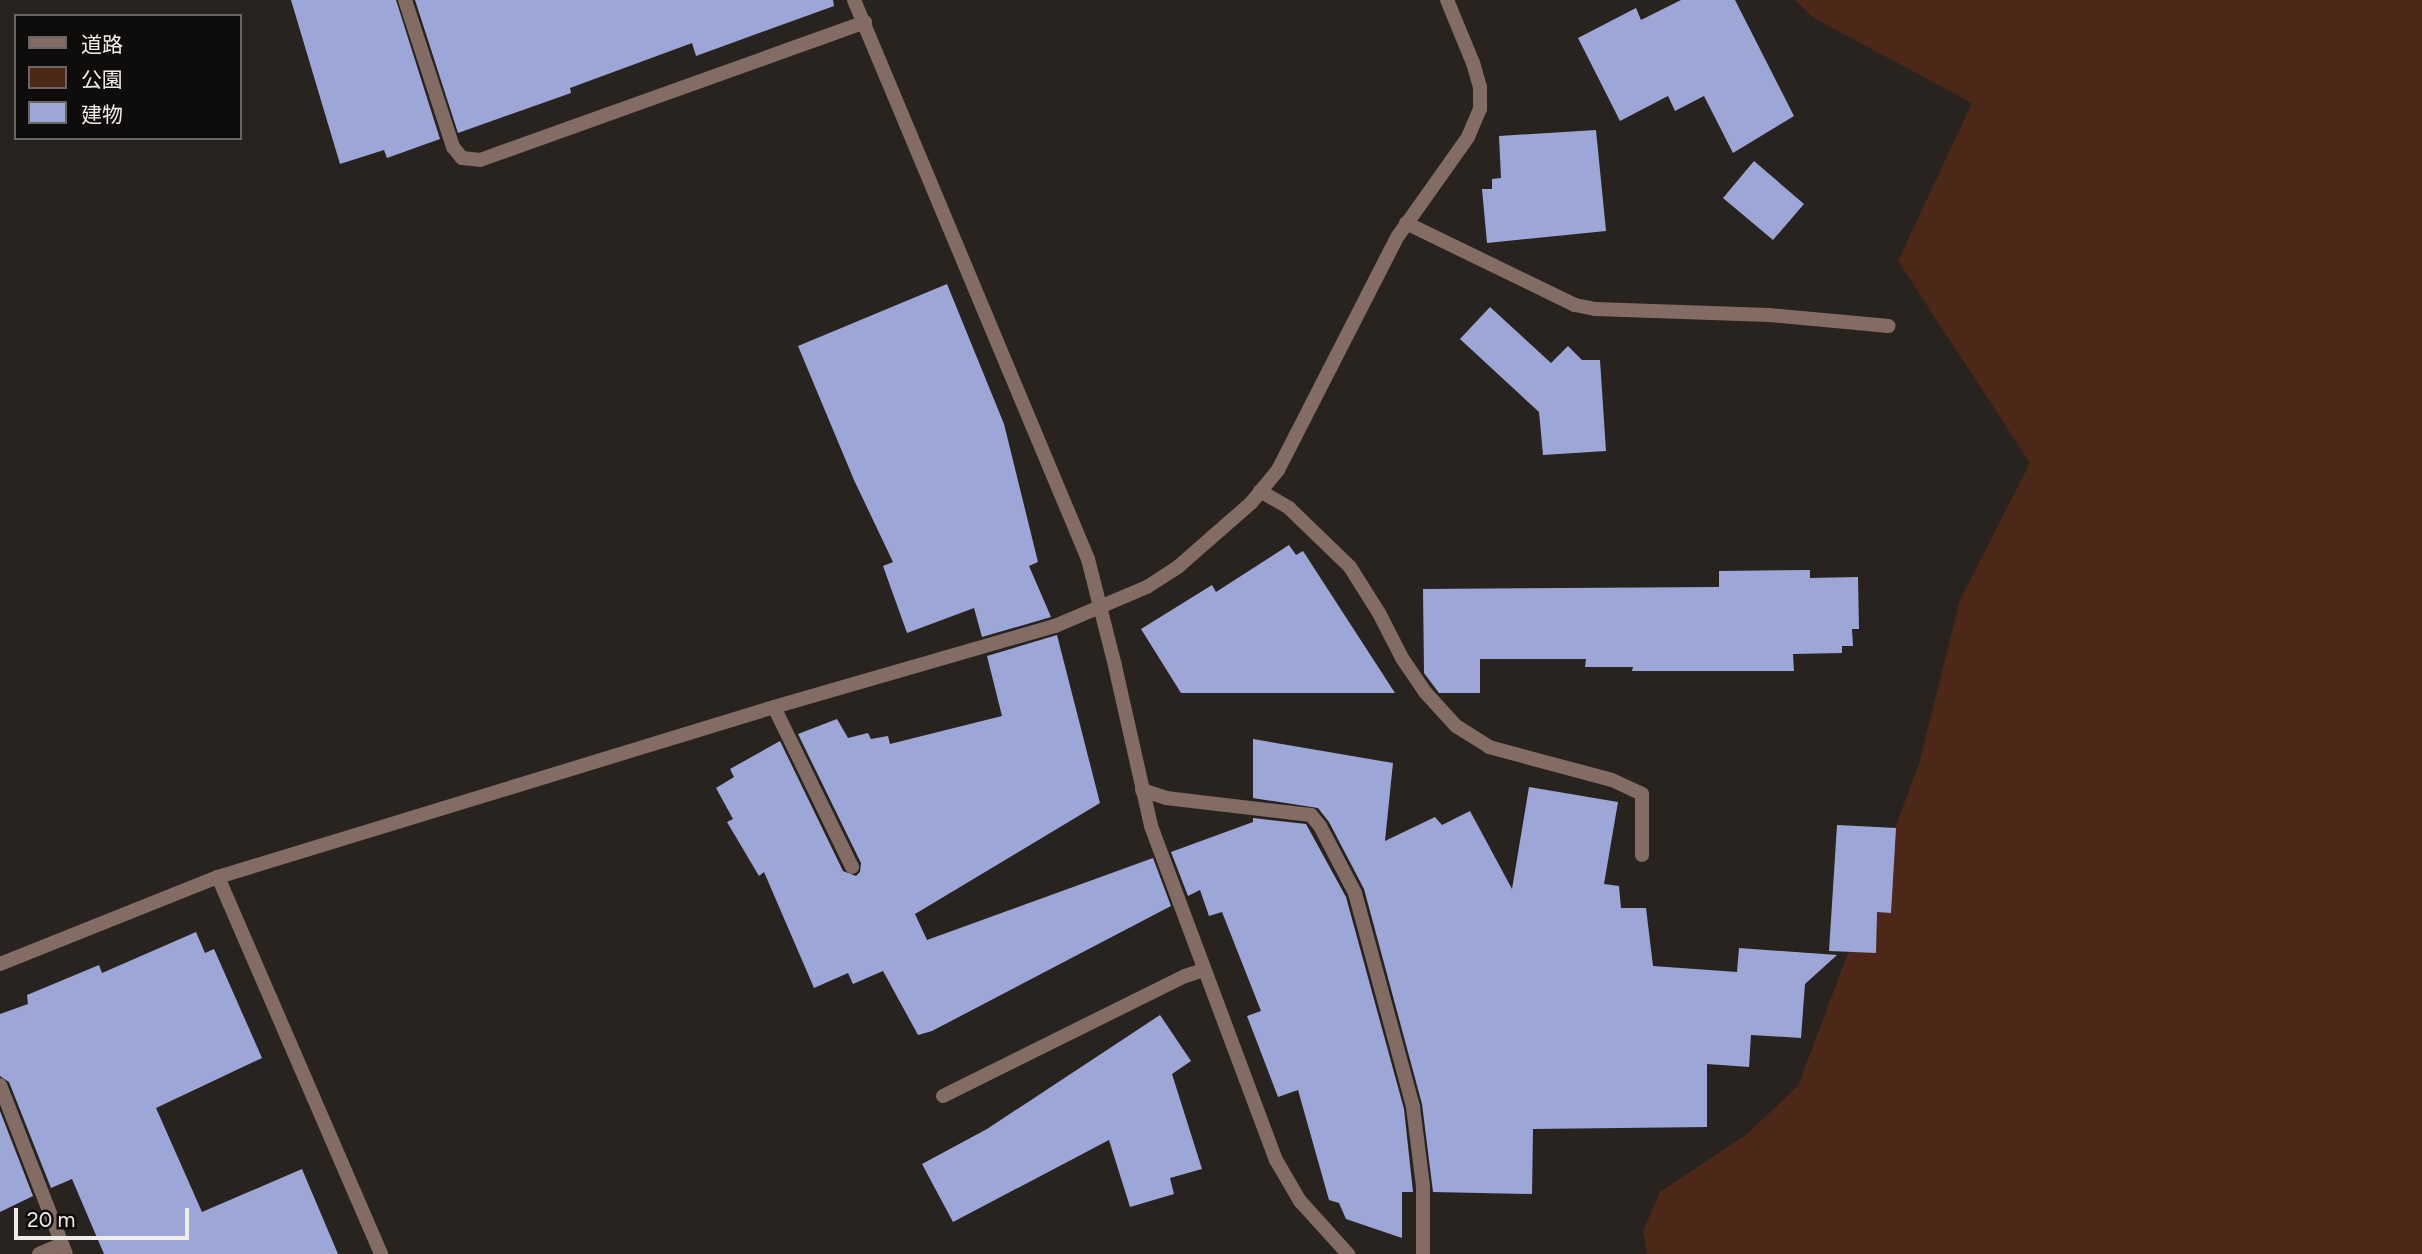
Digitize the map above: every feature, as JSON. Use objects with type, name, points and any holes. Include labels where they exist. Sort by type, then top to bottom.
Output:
[{"type":"street","points":[[405,0],[453,147],[462,158],[480,160],[864,22]]},
{"type":"street","points":[[854,0],[1088,559],[1151,827],[1276,1160],[1300,1201],[1348,1254]]},
{"type":"street","points":[[0,964],[218,877],[775,707],[1055,626],[1147,587],[1179,566],[1213,538],[1261,491],[1294,444],[1328,370],[1406,223],[1468,137],[1480,109],[1480,87],[1447,0]]},
{"type":"street","points":[[1406,223],[1575,305],[1595,309],[1769,315],[1888,326]]},
{"type":"street","points":[[1261,491],[1289,508],[1350,567],[1379,613],[1402,658],[1425,692],[1457,726],[1489,747],[1612,780],[1642,794],[1642,855]]},
{"type":"street","points":[[775,707],[852,867]]},
{"type":"street","points":[[1142,790],[1167,798],[1311,815],[1320,825],[1355,893],[1413,1107],[1423,1186],[1423,1254]]},
{"type":"street","points":[[218,877],[381,1254]]},
{"type":"street","points":[[943,1096],[1185,976],[1204,970]]},
{"type":"street","points":[[0,1085],[64,1249],[39,1254]]},
{"type":"green space","points":[[1795,0],[2422,0],[2422,1254],[1647,1254],[1643,1231],[1660,1192],[1747,1134],[1798,1086],[1919,764],[1960,600],[2030,463],[1898,261],[1972,103],[1814,18]]},
{"type":"building","points":[[291,0],[396,0],[440,139],[387,158],[384,150],[340,164]]},
{"type":"building","points":[[415,0],[833,0],[834,6],[696,56],[692,43],[570,88],[571,93],[458,133]]},
{"type":"building","points":[[1681,0],[1735,0],[1794,116],[1733,153],[1704,96],[1675,111],[1668,96],[1620,121],[1578,38],[1636,8],[1641,20]]},
{"type":"building","points":[[1596,130],[1606,231],[1487,243],[1482,189],[1492,189],[1492,179],[1501,178],[1499,136]]},
{"type":"building","points":[[1754,161],[1804,204],[1773,240],[1723,198]]},
{"type":"building","points":[[947,284],[1004,424],[1038,562],[1029,566],[1051,617],[982,637],[974,608],[907,633],[883,566],[893,562],[854,480],[798,346]]},
{"type":"building","points":[[1490,307],[1551,363],[1568,346],[1582,360],[1600,360],[1606,451],[1543,455],[1539,412],[1460,339]]},
{"type":"building","points":[[1289,545],[1296,555],[1303,551],[1395,693],[1181,693],[1141,629],[1212,585],[1216,592]]},
{"type":"building","points":[[1810,570],[1810,578],[1858,577],[1859,629],[1852,629],[1853,646],[1842,646],[1842,653],[1793,654],[1794,671],[1632,671],[1633,667],[1585,667],[1586,659],[1480,659],[1480,693],[1439,693],[1424,673],[1423,589],[1719,587],[1719,571]]},
{"type":"building","points":[[1057,635],[1100,803],[915,914],[927,940],[1153,858],[1171,906],[932,1031],[918,1035],[883,971],[853,984],[848,973],[814,988],[764,872],[759,876],[727,822],[733,819],[716,788],[734,777],[730,769],[780,741],[843,871],[856,876],[860,872],[861,863],[798,734],[837,719],[848,738],[868,733],[871,739],[888,736],[890,744],[1002,716],[987,656]]},
{"type":"building","points":[[1253,739],[1393,763],[1385,841],[1435,817],[1442,825],[1470,811],[1512,889],[1529,787],[1618,802],[1604,884],[1619,886],[1621,908],[1646,908],[1653,966],[1737,972],[1739,948],[1837,955],[1805,984],[1801,1038],[1751,1035],[1749,1067],[1707,1064],[1707,1127],[1533,1129],[1532,1194],[1433,1192],[1422,1104],[1364,889],[1329,822],[1318,808],[1253,798]]},
{"type":"building","points":[[1253,818],[1306,824],[1346,897],[1404,1109],[1413,1192],[1402,1192],[1402,1238],[1346,1219],[1339,1203],[1329,1200],[1298,1090],[1278,1097],[1247,1016],[1261,1011],[1222,912],[1209,916],[1200,890],[1188,896],[1171,852],[1253,822]]},
{"type":"building","points":[[1837,825],[1896,828],[1891,913],[1877,912],[1876,953],[1829,951]]},
{"type":"building","points":[[196,932],[205,953],[214,949],[262,1058],[156,1108],[202,1212],[302,1169],[338,1254],[104,1254],[72,1179],[51,1188],[9,1082],[0,1076],[0,1014],[28,1004],[27,995],[99,965],[102,973]]},
{"type":"building","points":[[1160,1015],[1191,1061],[1172,1074],[1202,1169],[1170,1178],[1174,1194],[1130,1207],[1109,1140],[953,1222],[922,1164],[987,1129]]},
{"type":"building","points":[[0,1111],[33,1196],[0,1212]]}]
